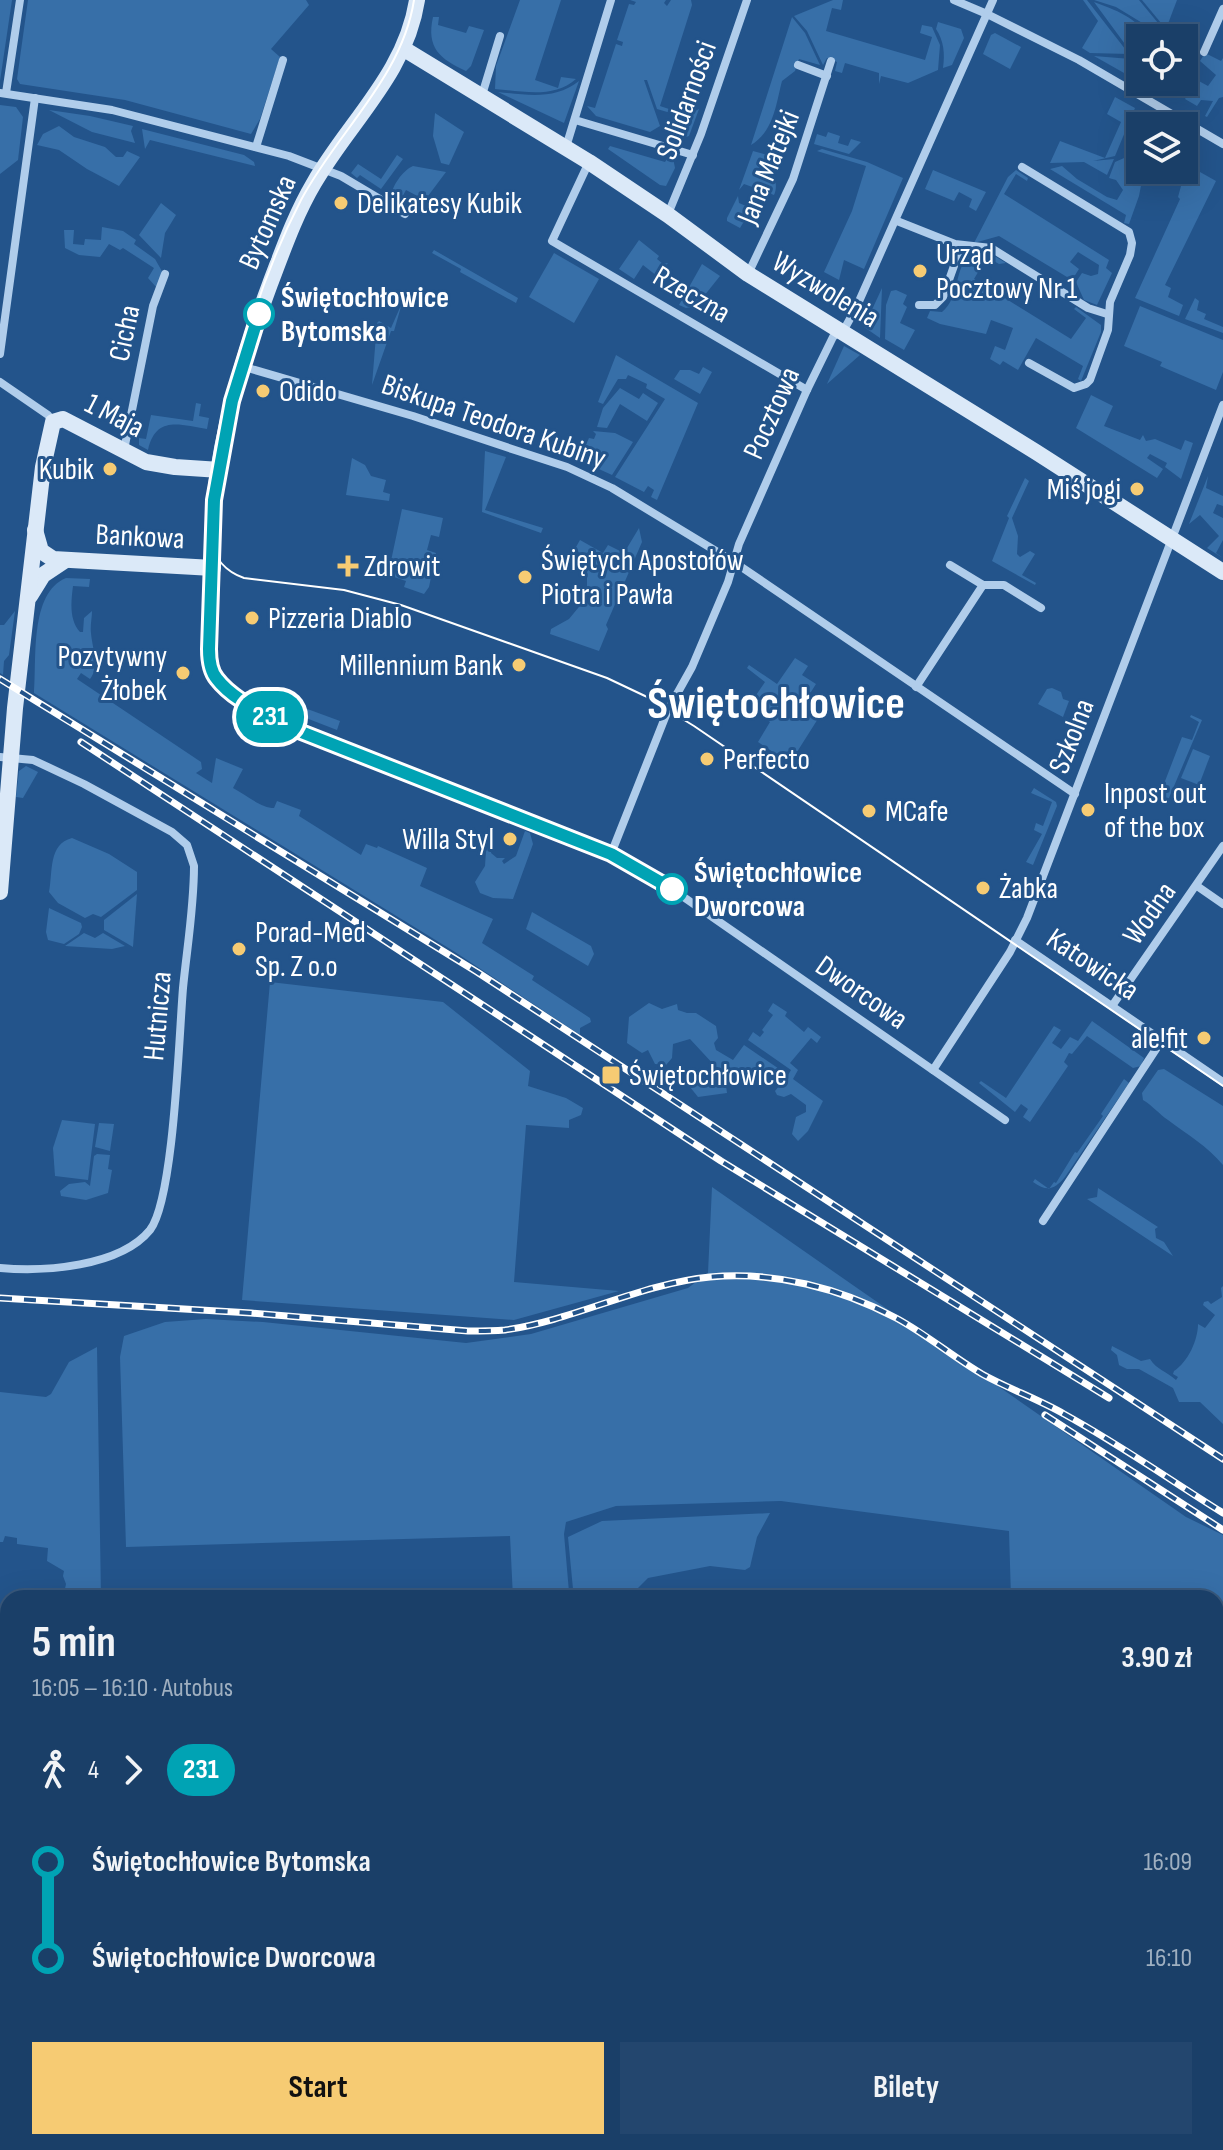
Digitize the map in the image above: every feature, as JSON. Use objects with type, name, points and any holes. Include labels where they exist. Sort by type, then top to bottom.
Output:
[{"type":"street","points":[[20,0],[3,93],[122,112],[256,147],[323,168],[405,214]]},
{"type":"street","name":"Bytomska","points":[[216,679],[209,659],[214,500],[241,366],[287,239],[323,168],[380,89],[404,49],[417,0]]},
{"type":"street","points":[[566,147],[611,0]]},
{"type":"street","name":"Solidarności","points":[[668,215],[693,155],[747,0]]},
{"type":"street","points":[[954,0],[1079,60],[1223,144]]},
{"type":"street","name":"Pocztowa","points":[[611,854],[668,710],[692,667],[728,582],[739,544],[807,390],[828,345],[846,326],[856,308],[993,0]]},
{"type":"street","points":[[1204,52],[1223,9]]},
{"type":"street","points":[[482,95],[500,36]]},
{"type":"street","name":"Wyzwolenia","points":[[404,49],[566,147],[668,215],[748,274],[1223,572]]},
{"type":"street","points":[[256,147],[283,60]]},
{"type":"street","name":"Jana Matejki","points":[[748,274],[793,179],[831,61]]},
{"type":"street","points":[[798,65],[827,76]]},
{"type":"street","points":[[0,354],[35,98]]},
{"type":"street","points":[[575,120],[693,155]]},
{"type":"street","name":"Rzeczna","points":[[589,162],[552,241],[807,390]]},
{"type":"street","points":[[1022,167],[1132,236],[1130,255],[1107,314],[1108,330],[1086,384],[1074,388],[1068,386],[1029,363]]},
{"type":"street","points":[[897,221],[961,246],[986,247],[996,251],[1088,308],[1107,314]]},
{"type":"street","points":[[919,305],[935,305],[943,297],[961,246]]},
{"type":"street","name":"Cicha","points":[[123,451],[153,306],[165,274]]},
{"type":"street","name":"Biskupa Teodora Kubiny","points":[[241,366],[413,416],[567,467],[612,488],[734,562],[1075,794]]},
{"type":"street","name":"1 Maja","points":[[0,382],[48,415],[53,422],[63,419],[146,462],[220,470]]},
{"type":"street","name":"Szkolna","points":[[933,1070],[1027,918],[1223,405]]},
{"type":"street","points":[[0,892],[5,758],[43,467],[53,422]]},
{"type":"street","points":[[35,530],[41,551],[53,559],[64,561]]},
{"type":"street","points":[[27,606],[43,575],[64,561]]},
{"type":"street","name":"Bankowa","points":[[64,561],[213,568]]},
{"type":"street","points":[[950,565],[983,585],[1004,585],[1041,608]]},
{"type":"street","points":[[916,687],[983,585]]},
{"type":"street","name":"Dworcowa","points":[[216,679],[286,726],[611,854],[672,889],[1005,1120]]},
{"type":"street","name":"Hutnicza","points":[[0,1268],[32,1269],[89,1263],[130,1246],[149,1231],[157,1217],[173,1113],[194,875],[192,855],[187,845],[172,832],[33,760],[5,758]]},
{"type":"street","name":"Wodna","points":[[1112,1006],[1223,846]]},
{"type":"street","points":[[1197,886],[1223,904]]},
{"type":"street","name":"Katowicka","points":[[1015,940],[1223,1082]]},
{"type":"street","points":[[1043,1221],[1162,1040]]},
{"type":"shaded area","points":[[0,0],[12,0],[0,81]]},
{"type":"shaded area","points":[[28,0],[306,0],[309,5],[271,49],[280,57],[260,119],[251,134],[125,100],[20,84],[17,79]]},
{"type":"shaded area","points":[[520,0],[561,0],[535,80],[558,88],[561,77],[576,79],[567,85],[558,89],[537,92],[495,89],[496,66]]},
{"type":"shaded area","points":[[630,0],[666,0],[664,3],[667,6],[671,0],[691,0],[692,5],[660,106],[684,114],[681,116],[657,109],[647,80],[644,80],[660,126],[650,132],[596,116],[587,106],[595,108],[616,44],[622,46],[623,42],[617,40],[629,4],[636,2]]},
{"type":"shaded area","points":[[833,0],[843,0],[841,10],[832,8],[826,31],[925,60],[932,37],[920,33],[922,25],[932,27],[940,45],[938,70],[908,83],[881,76],[879,84],[879,73],[845,63],[842,73],[835,71],[837,62],[827,58],[823,65],[807,31],[794,16]]},
{"type":"shaded area","points":[[1083,0],[1087,0],[1126,54],[1090,53],[1082,48],[1098,21]]},
{"type":"shaded area","points":[[1094,0],[1139,0],[1159,24],[1144,24],[1116,7]]},
{"type":"shaded area","points":[[1142,0],[1177,0],[1168,24],[1162,24]]},
{"type":"shaded area","points":[[1094,2],[1125,15],[1137,24],[1126,24],[1126,45]]},
{"type":"shaded area","points":[[433,17],[439,17],[438,25],[466,33],[469,26],[484,30],[471,66],[466,71],[437,51],[432,37]]},
{"type":"shaded area","points":[[792,17],[805,33],[820,65],[799,59],[795,71],[782,81],[769,125],[751,145]]},
{"type":"shaded area","points":[[938,22],[961,29],[964,38],[952,65],[943,68],[943,48],[936,29]]},
{"type":"shaded area","points":[[995,33],[1021,47],[1010,69],[983,54],[991,35]]},
{"type":"shaded area","points":[[1205,53],[1221,61],[1223,58],[1223,97],[1219,98],[1207,117],[1213,101],[1201,100],[1197,106],[1185,99],[1187,96],[1198,96],[1198,81],[1208,86],[1216,75],[1200,61]]},
{"type":"shaded area","points":[[1094,56],[1126,59],[1126,74]]},
{"type":"shaded area","points":[[579,81],[564,123],[498,92],[551,94]]},
{"type":"shaded area","points":[[1115,97],[1135,108],[1133,112],[1126,112],[1126,130],[1115,156],[1093,161],[1114,159],[1107,175],[1084,162],[1050,163],[1060,141],[1105,158],[1121,122],[1107,114]]},
{"type":"shaded area","points":[[0,105],[16,107],[23,117],[18,160],[0,174]]},
{"type":"shaded area","points":[[699,109],[689,136],[680,139],[669,136],[666,127]]},
{"type":"shaded area","points":[[49,110],[133,126],[131,131],[135,143],[92,132]]},
{"type":"shaded area","points":[[435,113],[464,132],[449,165],[441,163],[433,136]]},
{"type":"shaded area","points":[[59,126],[74,137],[105,147],[116,157],[123,157],[127,151],[140,157],[119,186],[59,150],[37,145],[43,134]]},
{"type":"shaded area","points":[[142,129],[244,155],[255,166],[150,140],[145,149]]},
{"type":"shaded area","points":[[828,132],[840,136],[838,143],[848,146],[851,139],[861,142],[849,154],[814,144],[817,134],[826,137]]},
{"type":"shaded area","points":[[610,146],[665,162],[669,156],[673,158],[675,168],[666,186],[608,149]]},
{"type":"shaded area","points":[[822,149],[867,162],[903,178],[864,269],[844,260],[839,280],[824,272],[852,211],[866,166],[817,151]]},
{"type":"shaded area","points":[[753,151],[768,155],[776,181],[774,195],[744,184],[739,190]]},
{"type":"shaded area","points":[[397,155],[403,159],[381,189],[360,175],[357,178],[351,173],[358,164],[381,179]]},
{"type":"shaded area","points":[[1126,157],[1126,184],[1141,184],[1129,224],[1124,223],[1126,215],[1050,169],[1062,166],[1077,179],[1117,200],[1123,190],[1116,180],[1109,178],[1115,162]]},
{"type":"shaded area","points":[[413,166],[446,172],[425,200],[406,190],[399,203],[391,198],[393,189]]},
{"type":"shaded area","points":[[933,170],[986,192],[976,211],[969,207],[972,199],[959,192],[954,201],[925,189]]},
{"type":"shaded area","points":[[1016,170],[1028,178],[1027,181],[1016,174],[1004,194],[1109,260],[1106,268],[1112,273],[1097,305],[1084,300],[1076,282],[1082,273],[1091,276],[1098,274],[1099,265],[1078,252],[1070,262],[1079,269],[1072,280],[999,236],[974,243],[1008,177]]},
{"type":"shaded area","points":[[1200,172],[1216,181],[1165,285],[1171,288],[1168,297],[1183,305],[1179,316],[1135,298],[1180,199],[1181,186],[1198,184]]},
{"type":"shaded area","points":[[738,196],[739,203],[751,208],[758,219],[743,223],[740,228],[727,221]]},
{"type":"shaded area","points":[[161,203],[176,215],[165,233],[161,258],[139,235]]},
{"type":"shaded area","points":[[102,227],[123,231],[136,240],[134,244],[155,259],[163,273],[157,288],[148,278],[154,268],[123,248],[120,250],[109,244],[100,257],[79,255],[65,248],[64,230],[74,230],[73,244],[84,245],[85,239],[101,240]]},
{"type":"shaded area","points":[[639,240],[659,256],[657,259],[663,264],[668,263],[657,276],[643,265],[634,279],[619,269]]},
{"type":"shaded area","points":[[434,250],[518,298],[516,303],[460,272],[461,269],[432,253]]},
{"type":"shaded area","points":[[986,251],[1006,263],[999,264],[987,257],[974,279],[1071,339],[1086,318],[1074,309],[1076,307],[1101,325],[1081,381],[1078,379],[1083,366],[1036,338],[1018,370],[1003,361],[1000,365],[990,359],[995,346],[1005,350],[1013,328],[991,320],[986,334],[927,318],[930,311],[942,312],[949,304],[967,258]]},
{"type":"shaded area","points":[[554,253],[599,279],[574,323],[529,297]]},
{"type":"shaded area","points":[[702,264],[720,276],[696,306],[686,308],[679,305]]},
{"type":"shaded area","points":[[882,288],[880,338],[864,327]]},
{"type":"shaded area","points":[[891,291],[907,295],[903,304],[907,307],[900,323],[915,330],[904,350],[885,339],[886,305]]},
{"type":"shaded area","points":[[1195,298],[1199,301],[1197,310],[1206,314],[1204,319],[1223,327],[1223,333],[1185,319]]},
{"type":"shaded area","points":[[402,303],[372,385],[377,323],[379,321],[391,328]]},
{"type":"shaded area","points":[[1140,306],[1223,340],[1223,372],[1216,390],[1160,366],[1162,362],[1124,346]]},
{"type":"shaded area","points":[[844,346],[860,355],[827,384]]},
{"type":"shaded area","points":[[616,355],[698,403],[657,500],[651,497],[654,490],[648,486],[644,492],[615,477],[665,399],[646,388],[647,384],[628,375],[626,379],[618,379],[603,404],[598,402]]},
{"type":"shaded area","points":[[703,367],[712,372],[700,394],[674,379],[680,370],[699,374]]},
{"type":"shaded area","points":[[620,388],[639,399],[643,393],[658,403],[647,421],[620,404],[607,428],[597,427],[603,408]]},
{"type":"shaded area","points":[[1091,395],[1113,406],[1104,426],[1140,440],[1143,435],[1146,441],[1155,439],[1181,450],[1185,440],[1193,443],[1181,479],[1165,467],[1167,463],[1150,454],[1147,458],[1163,469],[1157,478],[1076,428]]},
{"type":"shaded area","points":[[196,403],[201,404],[199,416],[209,418],[207,429],[170,425],[157,431],[148,450],[139,445],[139,438],[146,439],[151,415],[193,421]]},
{"type":"shaded area","points":[[593,431],[615,433],[633,442],[612,475],[579,460],[589,438],[594,439],[596,434]]},
{"type":"shaded area","points":[[485,451],[506,457],[485,510],[543,528],[541,533],[482,512]]},
{"type":"shaded area","points":[[352,458],[365,465],[371,476],[386,480],[383,492],[390,494],[389,501],[346,495]]},
{"type":"shaded area","points":[[1208,476],[1206,488],[1223,496],[1223,506],[1217,504],[1213,513],[1223,518],[1223,540],[1216,553],[1223,558],[1207,548],[1219,536],[1200,515],[1189,524]]},
{"type":"shaded area","points":[[1025,478],[1029,481],[1012,518],[1018,536],[1017,554],[1020,557],[1030,551],[1035,554],[1022,575],[1035,585],[992,561],[1009,518],[1007,516]]},
{"type":"shaded area","points":[[402,509],[443,518],[439,537],[431,535],[427,550],[436,553],[429,587],[424,594],[404,587],[406,581],[388,575]]},
{"type":"shaded area","points":[[639,528],[642,542],[606,625],[608,629],[599,651],[550,634],[551,629],[569,619],[583,602],[590,604],[594,594],[587,591],[587,569],[576,547],[580,540],[603,553],[608,545],[624,553]]},
{"type":"shaded area","points":[[66,578],[90,579],[89,587],[73,586],[72,610],[80,632],[83,632],[84,618],[92,611],[95,669],[90,679],[81,673],[77,679],[201,762],[202,769],[196,773],[212,783],[216,758],[243,769],[233,788],[259,804],[274,808],[277,801],[301,810],[299,816],[361,855],[366,844],[378,846],[427,868],[420,886],[493,919],[482,943],[534,976],[532,980],[590,1018],[591,1022],[580,1028],[580,1035],[455,952],[34,693],[40,613],[54,586]]},
{"type":"shaded area","points":[[15,611],[3,675],[0,673],[0,625],[4,625]]},
{"type":"shaded area","points":[[795,658],[808,666],[802,675],[816,684],[804,703],[821,714],[790,763],[758,742],[770,722],[762,716],[765,710],[752,701],[765,682],[747,668],[749,665],[777,684]]},
{"type":"shaded area","points":[[1052,688],[1069,701],[1063,717],[1038,704],[1047,689]]},
{"type":"shaded area","points":[[272,696],[340,721],[337,730],[275,706]]},
{"type":"shaded area","points":[[1191,715],[1202,720],[1166,805],[1157,802],[1182,737],[1192,740],[1199,722]]},
{"type":"shaded area","points":[[1193,749],[1210,756],[1199,785],[1181,778]]},
{"type":"shaded area","points":[[26,766],[38,772],[23,798],[16,797],[19,771]]},
{"type":"shaded area","points":[[1034,788],[1056,802],[1057,806],[1033,865],[1026,862],[1042,834],[1034,830],[1036,823],[1043,826],[1052,802],[1031,793]]},
{"type":"shaded area","points":[[525,831],[530,833],[533,844],[513,899],[493,898],[480,893],[475,882],[485,866],[486,851],[494,836],[491,853],[497,858],[505,858],[502,861],[504,864],[516,856]]},
{"type":"shaded area","points":[[72,838],[109,854],[137,872],[137,890],[101,917],[93,914],[85,918],[58,903],[49,892],[55,852],[64,841]]},
{"type":"shaded area","points":[[137,894],[133,947],[104,930],[104,920]]},
{"type":"shaded area","points":[[49,908],[81,923],[79,934],[64,944],[48,940]]},
{"type":"shaded area","points":[[532,912],[591,946],[594,954],[588,966],[526,929]]},
{"type":"shaded area","points":[[84,933],[95,938],[103,933],[125,946],[112,949],[65,946]]},
{"type":"shaded area","points":[[270,982],[443,1002],[530,1071],[528,1086],[566,1098],[583,1108],[581,1115],[569,1120],[569,1128],[526,1125],[514,1282],[619,1291],[514,1320],[242,1300]]},
{"type":"shaded area","points":[[649,1003],[662,1009],[677,1004],[678,1010],[696,1013],[716,1026],[716,1050],[733,1060],[744,1045],[788,1075],[791,1070],[748,1040],[753,1032],[760,1037],[764,1032],[762,1030],[773,1015],[768,1011],[773,1003],[787,1012],[785,1016],[804,1032],[808,1027],[821,1037],[817,1043],[811,1038],[790,1063],[798,1070],[793,1079],[823,1101],[808,1131],[798,1141],[792,1134],[796,1117],[806,1112],[806,1105],[791,1094],[784,1097],[777,1095],[775,1091],[779,1080],[772,1074],[764,1077],[750,1069],[731,1071],[725,1079],[727,1093],[698,1097],[690,1087],[691,1077],[715,1066],[690,1039],[673,1044],[672,1058],[666,1065],[655,1064],[648,1050],[642,1053],[627,1043],[629,1017]]},
{"type":"shaded area","points":[[1092,1021],[1144,1058],[1141,1066],[1133,1068],[1087,1036],[1072,1054],[1069,1053],[1064,1062],[1068,1066],[1030,1122],[1023,1117],[1028,1109],[1021,1104],[1015,1112],[979,1083],[981,1081],[1006,1098],[1054,1026],[1061,1030],[1052,1043],[1061,1049],[1070,1037],[1078,1041]]},
{"type":"shaded area","points":[[1164,1069],[1223,1106],[1223,1165],[1204,1146],[1143,1100],[1142,1093],[1158,1070]]},
{"type":"shaded area","points":[[1124,1079],[1129,1083],[1065,1177],[1050,1188],[1103,1116],[1101,1114]]},
{"type":"shaded area","points":[[62,1120],[95,1124],[88,1180],[55,1176],[53,1148]]},
{"type":"shaded area","points":[[99,1123],[114,1124],[110,1151],[95,1147]]},
{"type":"shaded area","points":[[110,1155],[108,1169],[112,1170],[108,1193],[86,1200],[61,1196],[60,1191],[69,1184],[85,1182],[90,1186],[94,1156]]},
{"type":"shaded area","points":[[712,1187],[1186,1517],[1223,1535],[1223,1590],[1011,1590],[1009,1531],[781,1501],[616,1506],[566,1522],[564,1534],[569,1590],[513,1590],[510,1536],[126,1547],[120,1357],[124,1336],[165,1322],[206,1319],[466,1343],[531,1334],[688,1288],[708,1273]]},
{"type":"shaded area","points":[[1098,1188],[1158,1227],[1155,1229],[1156,1238],[1164,1242],[1173,1256],[1087,1199],[1097,1197]]},
{"type":"shaded area","points":[[1223,1286],[1223,1424],[1200,1402],[1179,1402],[1173,1388],[1139,1369],[1119,1365],[1117,1355],[1111,1350],[1112,1346],[1141,1361],[1150,1359],[1176,1380],[1178,1377],[1173,1374],[1174,1371],[1191,1350],[1198,1324],[1205,1328],[1215,1315],[1203,1305],[1204,1302],[1211,1304],[1222,1297]]},
{"type":"shaded area","points":[[97,1347],[101,1590],[65,1590],[64,1571],[47,1561],[48,1548],[17,1544],[17,1538],[5,1536],[0,1542],[0,1392],[46,1397],[51,1394],[69,1362]]},
{"type":"shaded area","points":[[770,1513],[757,1537],[750,1567],[745,1570],[710,1566],[648,1578],[636,1590],[573,1589],[568,1537],[602,1521]]},
{"type":"tram line","points":[[414,0],[396,55],[301,200],[260,296],[239,364],[210,503],[209,530],[218,558],[226,568],[244,578],[344,590],[401,605],[607,678],[645,696],[694,726],[1223,1086]]},
{"type":"railway","points":[[0,679],[477,972],[1223,1459]]},
{"type":"railway","points":[[81,742],[721,1161],[1109,1398]]},
{"type":"railway","points":[[0,1298],[486,1331],[531,1325],[684,1281],[734,1276],[782,1279],[829,1290],[896,1318],[982,1374],[1105,1437],[1223,1513]]},
{"type":"railway","points":[[1045,1415],[1223,1530]]},
{"type":"bus line","name":"231","points":[[259,314],[232,401],[214,500],[209,659],[216,679],[286,726],[611,854],[672,889]]},
{"type":"place","name":"Delikatesy Kubik","points":[[341,203]]},
{"type":"place","name":"Urząd Pocztowy Nr 1","points":[[920,271]]},
{"type":"place","name":"Świętochłowice Bytomska","points":[[259,314]]},
{"type":"place","name":"Odido","points":[[263,391]]},
{"type":"place","name":"Kubik","points":[[110,469]]},
{"type":"place","name":"Miś jogi","points":[[1137,489]]},
{"type":"place","name":"Zdrowit","points":[[348,566]]},
{"type":"place","name":"Świętych Apostołów Piotra i Pawła","points":[[525,577]]},
{"type":"place","name":"Pizzeria Diablo","points":[[252,618]]},
{"type":"place","name":"Millennium Bank","points":[[519,665]]},
{"type":"place","name":"Pozytywny Żłobek","points":[[183,673]]},
{"type":"place","name":"Perfecto","points":[[707,759]]},
{"type":"place","name":"Inpost out of the box","points":[[1088,810]]},
{"type":"place","name":"MCafe","points":[[869,811]]},
{"type":"place","name":"Willa Styl","points":[[510,839]]},
{"type":"place","name":"Żabka","points":[[983,888]]},
{"type":"place","name":"Świętochłowice Dworcowa","points":[[672,889]]},
{"type":"place","name":"Porad-Med Sp. Z o.o","points":[[239,949]]},
{"type":"place","name":"ale!fit","points":[[1204,1038]]},
{"type":"place","name":"Świętochłowice","points":[[611,1075]]},
{"type":"district","name":"Świętochłowice","points":[[776,702]]}]
